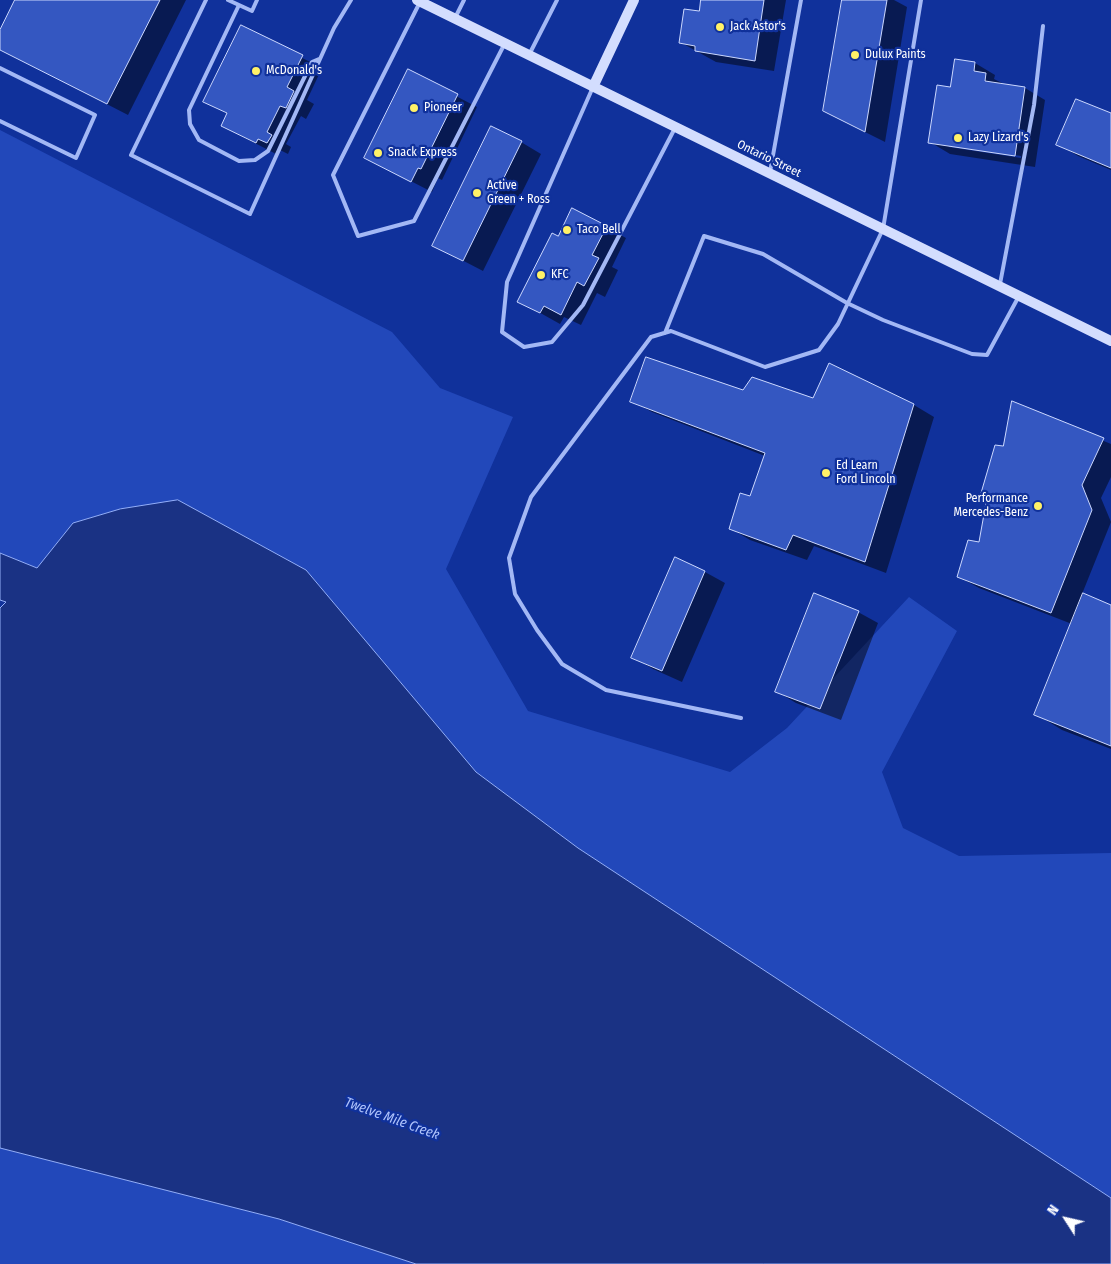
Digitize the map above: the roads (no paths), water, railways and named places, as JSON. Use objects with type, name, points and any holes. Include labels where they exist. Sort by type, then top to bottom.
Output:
[{"type":"main road","points":[[593,87],[634,0]]},
{"type":"main road","name":"Ontario Street","points":[[419,1],[1111,341]]},
{"type":"lane","points":[[206,0],[131,155],[250,214],[334,28],[351,0]]},
{"type":"lane","points":[[228,0],[252,11],[257,0]]},
{"type":"lane","points":[[454,19],[464,0]]},
{"type":"lane","points":[[529,55],[557,0]]},
{"type":"lane","points":[[770,174],[801,0]]},
{"type":"lane","points":[[741,718],[606,690],[562,664],[537,630],[515,594],[509,558],[531,497],[650,337],[671,331],[765,367],[819,350],[838,324],[883,229],[921,0]]},
{"type":"lane","points":[[419,1],[333,175],[358,236],[414,221],[505,43]]},
{"type":"lane","points":[[239,5],[189,110],[190,124],[198,140],[239,161],[255,160],[268,151],[312,62],[320,58]]},
{"type":"lane","points":[[1000,286],[1034,105],[1043,26]]},
{"type":"lane","points":[[0,68],[95,115],[76,158],[0,121]]},
{"type":"lane","points":[[593,87],[507,282],[502,332],[524,347],[552,342],[583,305],[676,128]]},
{"type":"lane","points":[[665,333],[704,236],[763,254],[847,303],[883,320],[972,354],[987,355],[1019,296]]},
{"type":"water","name":"Twelve Mile Creek","points":[[178,500],[306,570],[476,772],[578,848],[1111,1198],[1111,1264],[416,1264],[279,1219],[0,1148],[0,608],[6,602],[0,600],[0,553],[37,568],[73,523],[120,509]]},
{"type":"place","name":"Jack Astor's","points":[[720,27]]},
{"type":"place","name":"Dulux Paints","points":[[855,55]]},
{"type":"place","name":"McDonald's","points":[[256,71]]},
{"type":"place","name":"Pioneer","points":[[414,108]]},
{"type":"place","name":"Lazy Lizard's","points":[[958,138]]},
{"type":"place","name":"Snack Express","points":[[378,153]]},
{"type":"place","name":"Active Green + Ross","points":[[477,193]]},
{"type":"place","name":"Taco Bell","points":[[567,230]]},
{"type":"place","name":"KFC","points":[[541,275]]},
{"type":"place","name":"Ed Learn Ford Lincoln","points":[[826,473]]},
{"type":"place","name":"Performance Mercedes-Benz","points":[[1038,506]]}]
